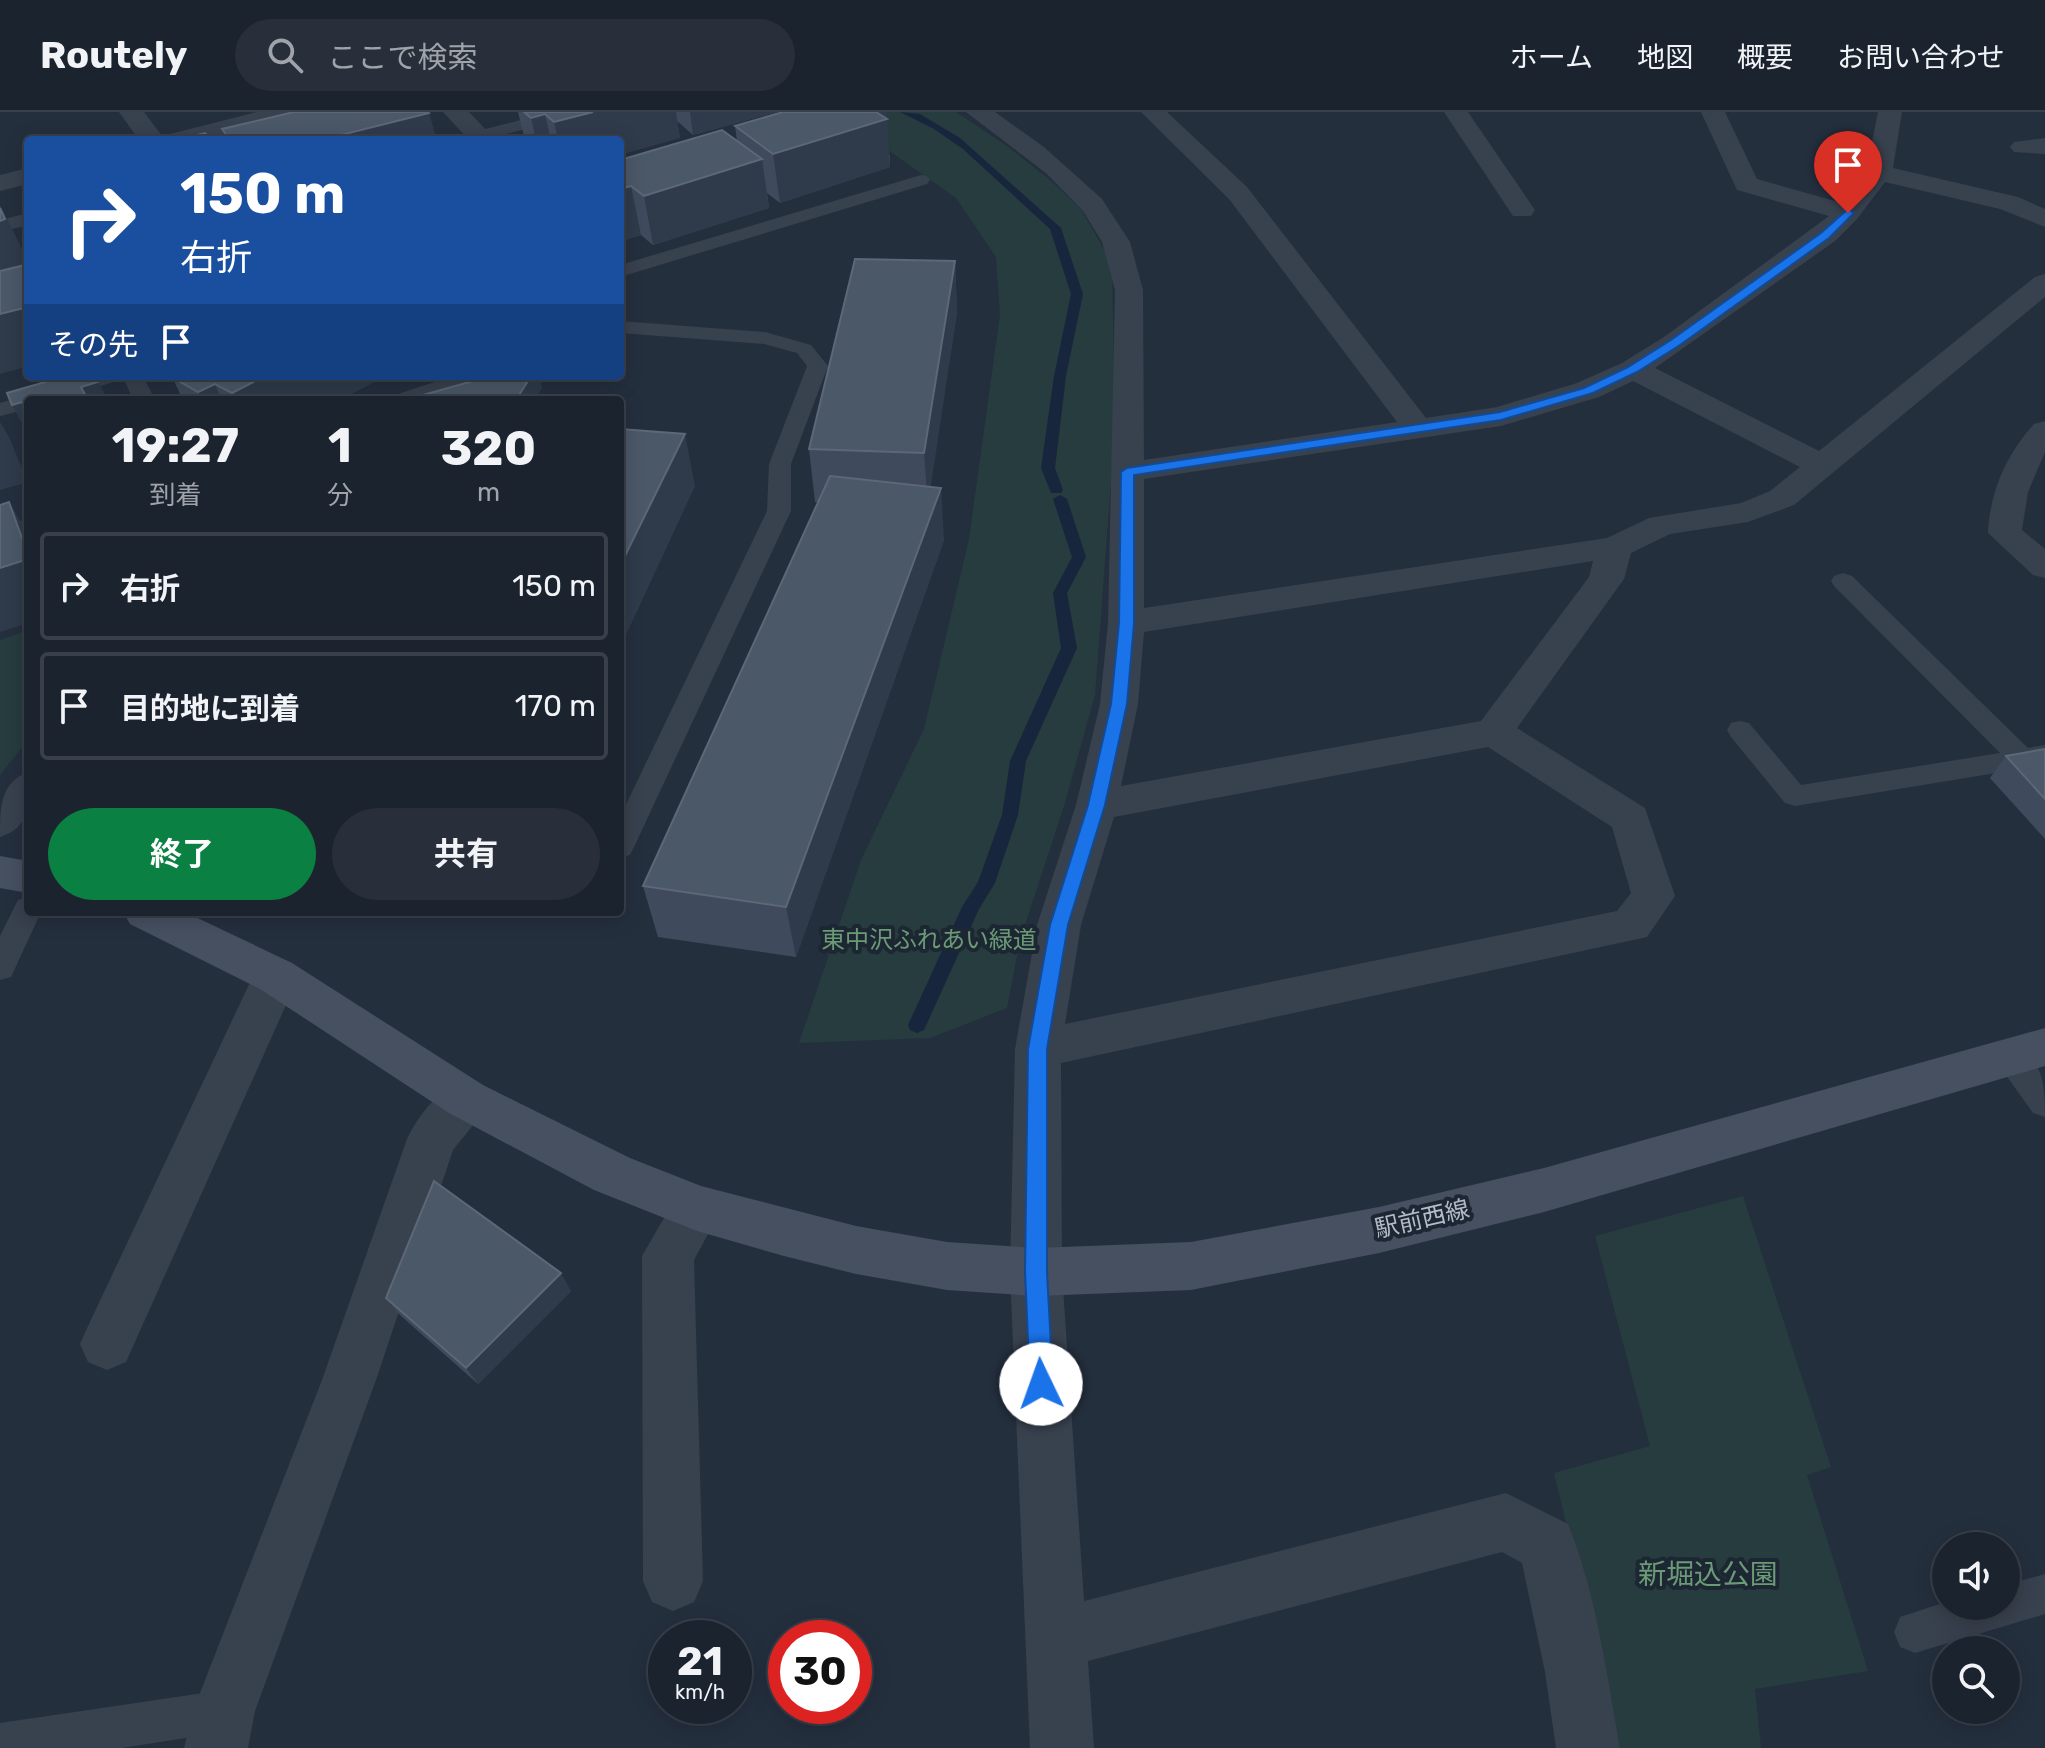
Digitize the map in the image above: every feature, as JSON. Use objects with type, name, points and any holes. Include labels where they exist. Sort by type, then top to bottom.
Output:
[{"type":"street","points":[[131,112],[149,136]]},
{"type":"street","points":[[188,136],[287,112]]},
{"type":"street","points":[[455,112],[479,136]]},
{"type":"street","points":[[978,112],[1028,144],[1089,202],[1116,240],[1129,290],[1126,623],[1119,704],[1097,805],[1059,925],[1038,1049],[1036,1272],[1062,1748]]},
{"type":"street","points":[[1153,112],[1238,193],[1419,430]]},
{"type":"street","points":[[1456,112],[1522,210]]},
{"type":"street","points":[[1713,112],[1746,184],[1848,213]]},
{"type":"street","points":[[1127,472],[1501,416],[1588,390],[1633,369],[1675,343],[1825,235],[1848,213],[1879,173],[1890,112]]},
{"type":"street","points":[[1879,173],[2009,203],[2045,219]]},
{"type":"street","points":[[0,183],[24,178]]},
{"type":"street","points":[[1126,623],[1615,547],[1661,525],[1748,512],[1782,498],[2045,283]]},
{"type":"street","points":[[1633,369],[1821,465]]},
{"type":"street","points":[[424,396],[472,380]]},
{"type":"street","points":[[2045,431],[2012,485],[2005,509],[2005,533],[2045,567]]},
{"type":"street","points":[[1494,732],[1606,579],[1615,547]]},
{"type":"street","points":[[1038,1049],[1631,925],[1653,896],[1630,819],[1494,732],[1097,805]]},
{"type":"street","points":[[0,822],[24,792]]},
{"type":"street","points":[[0,872],[24,876]]},
{"type":"street","name":"駅前西線","points":[[153,916],[276,976],[466,1099],[612,1174],[697,1208],[784,1233],[947,1266],[1036,1272],[1191,1266],[1379,1230],[1544,1190],[2027,1052]]},
{"type":"street","points":[[107,1344],[276,976]]},
{"type":"street","points":[[220,1730],[349,1380],[432,1139],[466,1099]]},
{"type":"street","points":[[673,1581],[668,1256],[697,1208]]},
{"type":"street","points":[[1057,1634],[1096,1630],[1506,1522],[1547,1545],[1576,1672],[1588,1748]]},
{"type":"lane","points":[[488,136],[571,112]]},
{"type":"lane","points":[[624,270],[921,180]]},
{"type":"lane","points":[[0,226],[24,220]]},
{"type":"lane","points":[[624,327],[765,338],[804,349],[818,366],[780,464],[779,511],[624,839]]},
{"type":"lane","points":[[47,396],[100,380]]},
{"type":"lane","points":[[0,410],[24,403]]},
{"type":"lane","points":[[0,535],[24,527]]},
{"type":"lane","points":[[1843,581],[2032,756]]},
{"type":"lane","points":[[1740,730],[1795,796],[2032,756]]},
{"type":"lane","points":[[0,968],[24,916]]},
{"type":"lane","points":[[2027,1052],[2045,1103]]},
{"type":"lane","points":[[2020,1602],[2045,1594]]},
{"type":"lane","points":[[1915,1632],[1957,1620]]},
{"type":"lane","points":[[0,1745],[220,1730]]},
{"type":"green space","name":"東中沢ふれあい緑道","points":[[834,112],[956,112],[1007,146],[1081,209],[1112,264],[1115,427],[1095,695],[1064,806],[1020,940],[1007,1008],[930,1038],[799,1043],[861,860],[924,729],[969,539],[1000,315],[996,257],[956,198]]},
{"type":"green space","points":[[24,631],[24,745],[0,775],[0,640]]},
{"type":"green space","name":"新堀込公園","points":[[1743,1196],[1831,1467],[1807,1475],[1868,1671],[1755,1689],[1761,1748],[1620,1748],[1554,1473],[1650,1446],[1595,1236]]},
{"type":"building","points":[[294,112],[429,113],[337,136],[227,136],[222,129]]},
{"type":"building","points":[[524,112],[593,112],[554,122],[545,114],[531,118]]},
{"type":"building","points":[[783,112],[876,112],[887,119],[773,154],[735,126]]},
{"type":"building","points":[[722,130],[762,159],[644,196],[631,186],[624,188],[624,159]]},
{"type":"building","points":[[855,259],[955,261],[924,453],[809,449]]},
{"type":"building","points":[[24,265],[24,308],[0,314],[0,271]]},
{"type":"building","points":[[52,380],[98,382],[81,387],[86,396],[24,396],[24,407],[22,402],[12,405],[7,393]]},
{"type":"building","points":[[177,380],[257,380],[232,393],[215,384],[198,392]]},
{"type":"building","points":[[477,380],[528,380],[518,396],[419,396]]},
{"type":"building","points":[[624,429],[685,434],[624,558]]},
{"type":"building","points":[[830,476],[941,488],[786,907],[643,886]]},
{"type":"building","points":[[9,502],[24,544],[24,560],[0,568],[0,505]]},
{"type":"building","points":[[2045,749],[2045,799],[2006,756]]},
{"type":"building","points":[[434,1181],[561,1273],[466,1368],[386,1298]]},
{"type":"waterway","points":[[905,112],[947,133],[984,163]]},
{"type":"waterway","points":[[988,166],[1055,228],[1077,294],[1060,376],[1048,468],[1056,490]]},
{"type":"waterway","points":[[917,1025],[971,907],[986,883],[1010,815],[1018,761],[1069,648],[1060,593],[1079,557],[1060,499]]},
{"type":"route","points":[[1041,1384],[1036,1272],[1038,1049],[1059,925],[1097,805],[1119,704],[1126,623],[1127,472],[1501,416],[1588,390],[1633,369],[1675,343],[1825,235],[1848,213]]}]
